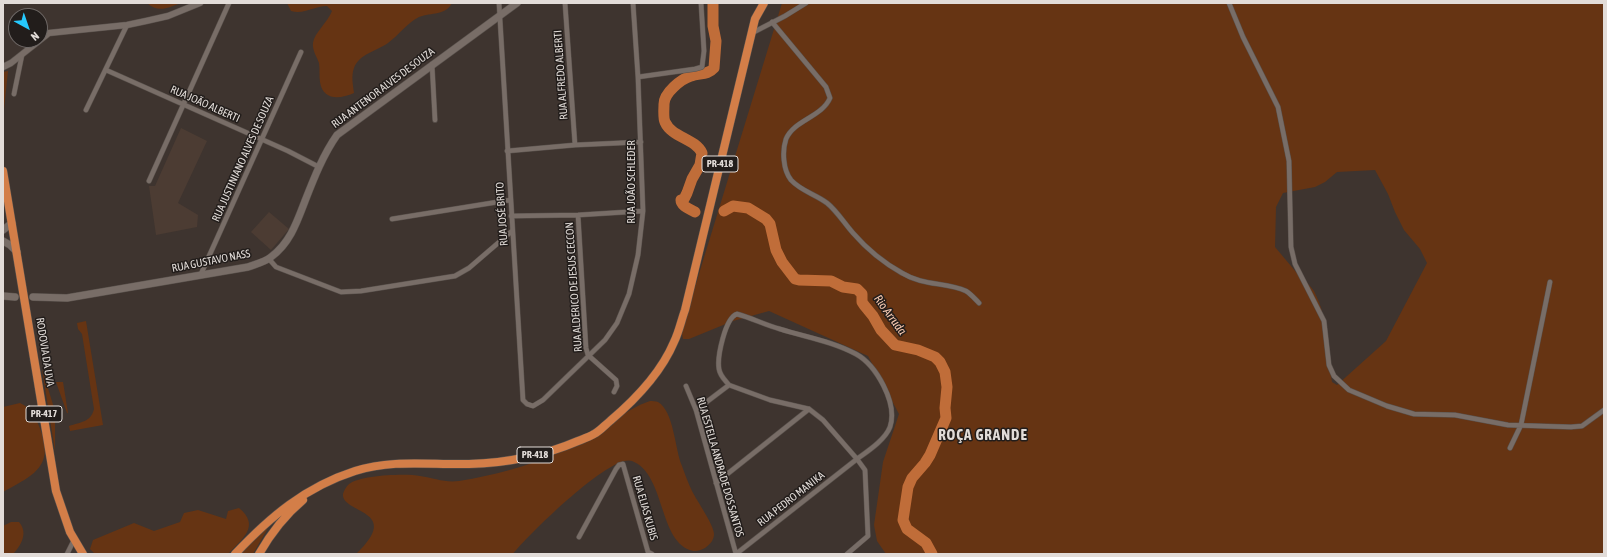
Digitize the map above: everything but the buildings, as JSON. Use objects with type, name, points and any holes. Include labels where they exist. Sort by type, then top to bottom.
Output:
[{"type":"highway","points":[[755,19],[757,3]]},
{"type":"highway","name":"PR-418","points":[[234,554],[283,508],[328,481],[356,471],[385,465],[411,462],[469,464],[511,460],[556,451],[594,434],[627,407],[659,370],[674,342],[685,310],[755,19],[764,3]]},
{"type":"highway","name":"RODOVIA DA UVA","points":[[3,172],[56,491],[63,515],[81,553]]},
{"type":"highway","name":"PR-418","points":[[259,554],[270,534],[295,507],[320,486]]},
{"type":"main road","name":"RUA ANTENOR ALVES DE SOUZA","points":[[269,259],[283,247],[295,229],[319,167],[328,147],[337,135],[517,3]]},
{"type":"main road","points":[[3,230],[12,223]]},
{"type":"main road","points":[[3,241],[17,252]]},
{"type":"main road","name":"RUA GUSTAVO NASS","points":[[33,297],[67,298],[248,267],[269,259]]},
{"type":"main road","points":[[3,296],[15,297]]},
{"type":"street","points":[[3,67],[22,55],[49,33],[126,25],[168,16],[200,3]]},
{"type":"street","points":[[149,180],[229,3]]},
{"type":"street","name":"RUA JOSÉ BRITO","points":[[499,3],[523,400],[526,404],[533,406],[543,400]]},
{"type":"street","name":"RUA ALFREDO ALBERTI","points":[[564,3],[575,145]]},
{"type":"street","name":"RUA JOÃO SCHLEDER","points":[[543,400],[605,340],[616,323],[629,294],[638,255],[643,211],[634,3]]},
{"type":"street","points":[[638,77],[702,67],[704,51],[701,3]]},
{"type":"street","points":[[752,33],[806,3]]},
{"type":"street","points":[[1229,3],[1243,37],[1278,106],[1290,162],[1291,247],[1295,264],[1324,321],[1329,365],[1334,376],[1348,390],[1387,406],[1414,414],[1455,415],[1508,425],[1571,427],[1582,426],[1604,410]]},
{"type":"street","points":[[772,22],[826,86],[830,98],[827,105],[793,129],[786,138],[784,159],[790,179],[802,190],[828,204],[868,249],[902,273],[923,282],[967,292],[979,303]]},
{"type":"street","points":[[86,110],[126,25]]},
{"type":"street","name":"RUA JUSTINIANO ALVES DE SOUZA","points":[[202,274],[300,52]]},
{"type":"street","points":[[14,94],[22,55]]},
{"type":"street","points":[[432,64],[435,120]]},
{"type":"street","name":"RUA JOÃO ALBERTI","points":[[106,70],[303,158],[319,167]]},
{"type":"street","points":[[507,151],[575,145],[641,142]]},
{"type":"street","points":[[392,219],[510,200]]},
{"type":"street","points":[[511,216],[578,215],[643,211]]},
{"type":"street","name":"RUA ALDERICO DE JESUS CECCON","points":[[578,215],[586,348],[588,355],[616,380],[617,386],[614,392]]},
{"type":"street","points":[[269,259],[276,267],[341,292],[361,291],[455,276],[469,268],[512,231]]},
{"type":"street","points":[[1510,448],[1521,425],[1550,282]]},
{"type":"street","name":"RUA PEDRO MANIKA","points":[[730,385],[722,377],[718,362],[725,331],[733,315],[737,314],[777,328],[834,344],[857,354],[874,369],[883,383],[891,413],[890,428],[878,443],[736,554]]},
{"type":"street","points":[[696,410],[730,385],[770,400],[808,409],[823,420],[865,470],[868,536],[847,554]]},
{"type":"street","name":"RUA ESTELLA ANDRADE DOS SANTOS","points":[[686,386],[696,410],[736,554]]},
{"type":"street","points":[[716,483],[808,409]]},
{"type":"street","name":"RUA ELIAS KUBIS","points":[[579,537],[616,469],[619,465],[623,464],[648,552],[652,554]]},
{"type":"street","points":[[67,554],[74,540]]},
{"type":"shaded area","points":[[147,3],[181,3],[159,9]]},
{"type":"shaded area","points":[[287,3],[452,3],[442,12],[419,17],[384,46],[360,59],[356,63],[353,71],[352,80],[354,93],[333,97],[325,93],[322,88],[319,63],[313,46],[316,35],[332,11],[327,6],[322,6],[296,12],[291,11]]},
{"type":"shaded area","points":[[782,3],[1604,3],[1604,554],[886,554],[877,541],[874,525],[883,462],[899,414],[868,356],[769,311],[733,321],[689,339],[683,339],[683,326]],"holes":[[[1375,170],[1388,194],[1404,230],[1420,249],[1427,263],[1386,341],[1337,385],[1332,382],[1323,330],[1322,311],[1319,302],[1314,291],[1275,247],[1276,207],[1283,193],[1315,187],[1325,182],[1337,172]]]},
{"type":"shaded area","points":[[8,71],[3,119],[3,72]]},
{"type":"shaded area","points":[[181,128],[207,141],[178,203],[198,215],[197,227],[156,235],[149,186],[155,186]]},
{"type":"shaded area","points":[[269,212],[289,229],[271,250],[251,232]]},
{"type":"shaded area","points":[[86,321],[103,425],[70,431],[69,426],[91,417],[94,409],[82,334],[78,329],[77,323]]},
{"type":"shaded area","points":[[42,369],[55,411],[55,451]]},
{"type":"shaded area","points":[[56,382],[63,382],[68,413]]},
{"type":"shaded area","points":[[650,401],[658,402],[668,414],[688,482],[713,530],[714,534],[712,541],[704,549],[693,551],[682,545],[673,535],[651,479],[643,468],[632,461],[621,462],[589,482],[551,515],[513,554],[356,554],[369,539],[374,528],[372,521],[367,515],[345,500],[343,494],[349,484],[373,477],[405,475],[414,475],[444,481],[459,481],[510,470],[546,458],[583,442],[632,409]]},
{"type":"shaded area","points":[[20,403],[27,407],[36,419],[44,440],[45,451],[39,468],[24,480],[3,492],[3,407]]},
{"type":"shaded area","points":[[239,508],[249,521],[249,527],[243,538],[228,554],[95,554],[90,549],[93,540],[134,523],[154,531],[180,522],[184,513],[198,510],[226,519],[228,511]]},
{"type":"shaded area","points":[[11,522],[19,522],[22,526],[23,538],[19,547],[13,554],[3,554],[3,526]]},
{"type":"shaded area","points":[[268,528],[253,554],[238,554],[256,536]]},
{"type":"waterway","name":"Rio Arruda","points":[[695,212],[684,206],[681,200],[684,199],[692,179],[700,165],[702,153],[694,144],[678,135],[668,127],[664,120],[664,104],[667,95],[678,83],[694,75],[706,73],[714,68],[716,41],[713,26],[713,3]]},
{"type":"waterway","name":"Rio Arruda","points":[[724,211],[733,206],[748,208],[766,219],[770,224],[776,250],[782,262],[795,279],[831,281],[843,287],[857,289],[862,294],[862,302],[864,305],[873,316],[881,330],[895,345],[918,350],[935,357],[940,362],[945,372],[947,387],[945,408],[946,418],[930,455],[912,478],[908,487],[903,520],[907,529],[926,543],[932,554]]},
{"type":"district","name":"ROÇA GRANDE","points":[[983,435]]}]
